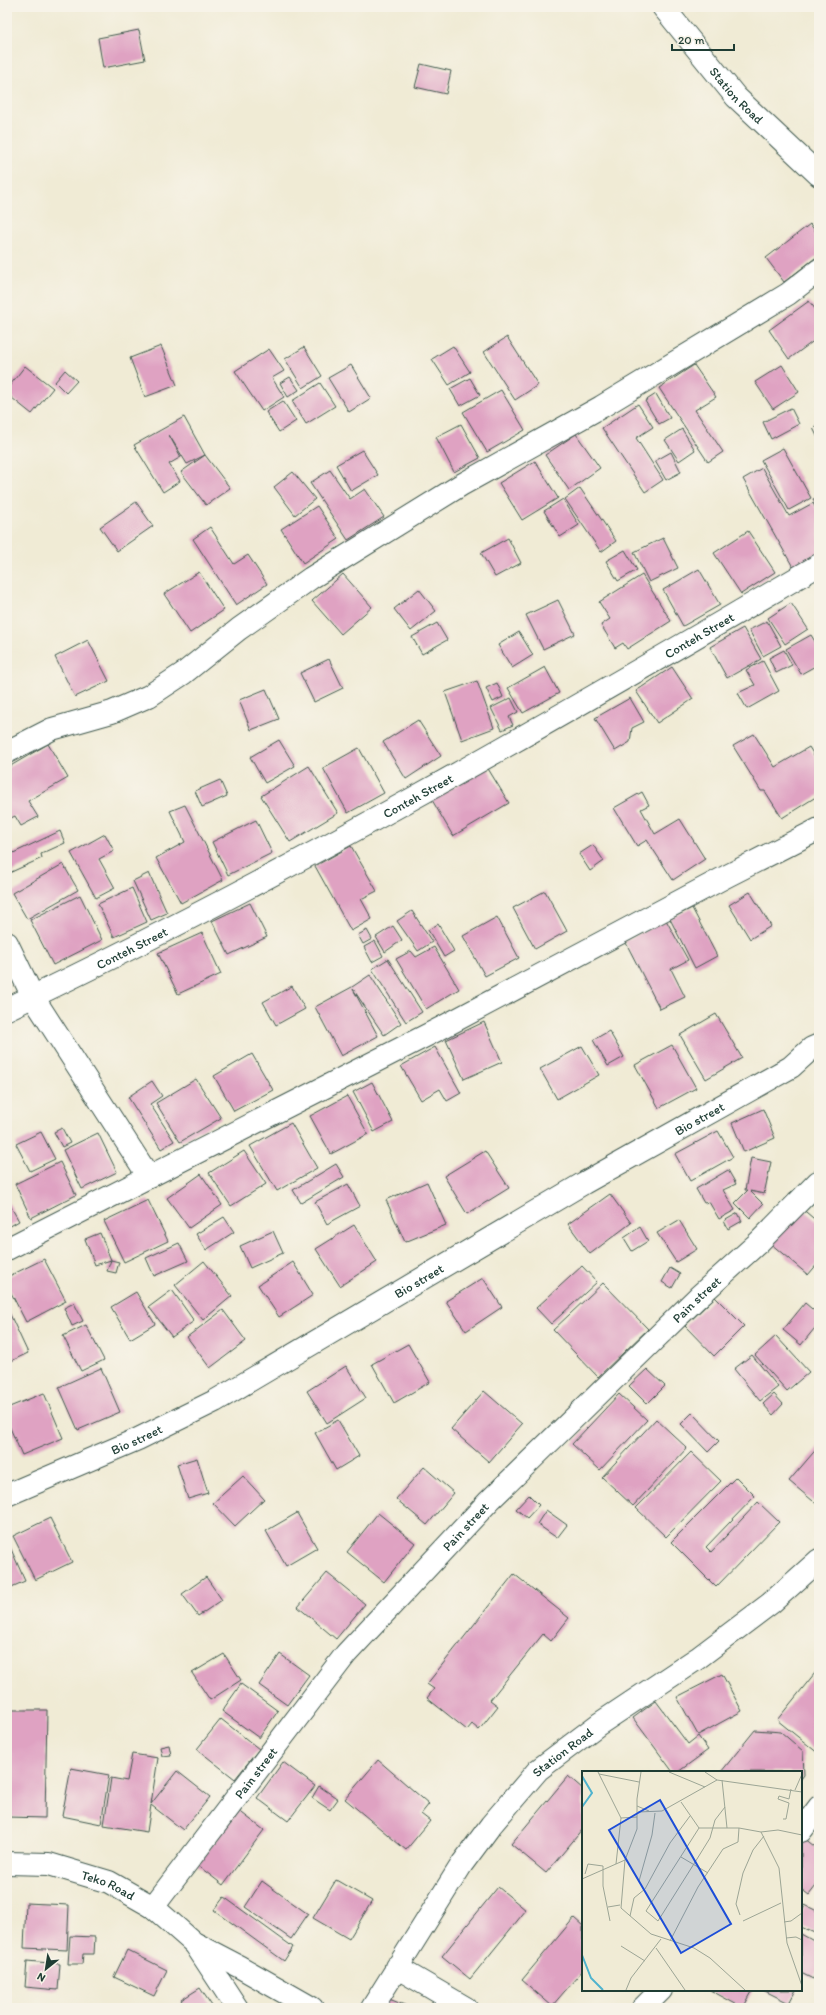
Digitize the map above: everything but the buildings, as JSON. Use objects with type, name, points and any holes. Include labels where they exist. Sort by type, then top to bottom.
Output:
[{"type":"street","name":"Station Road","points":[[663,7],[736,97],[819,175]]},
{"type":"street","points":[[7,752],[52,729],[112,712],[149,696],[184,673],[239,629],[311,578],[461,484],[615,399],[788,294],[819,270]]},
{"type":"street","name":"Conteh Street","points":[[7,1009],[285,867],[569,711],[819,565]]},
{"type":"street","points":[[7,1248],[441,1028],[727,876],[819,829]]},
{"type":"street","points":[[7,943],[33,997],[149,1176]]},
{"type":"street","name":"Bio street","points":[[7,1495],[138,1439],[215,1401],[610,1168],[791,1066],[812,1048],[819,1045]]},
{"type":"street","name":"Pain street","points":[[153,1907],[346,1654],[489,1500],[698,1297],[758,1242],[818,1182]]},
{"type":"street","name":"Station Road","points":[[372,2008],[396,1967],[462,1864],[491,1826],[538,1770],[599,1724],[698,1658],[759,1612],[819,1560]]},
{"type":"street","points":[[802,1830],[819,1807]]},
{"type":"street","name":"Teko Road","points":[[7,1863],[49,1864],[109,1882],[153,1907],[194,1943],[240,1966],[312,2008]]},
{"type":"street","name":"Teko Road","points":[[194,1943],[237,2008]]},
{"type":"street","points":[[396,1967],[466,2008]]},
{"type":"street","points":[[643,2008],[660,1991]]}]
